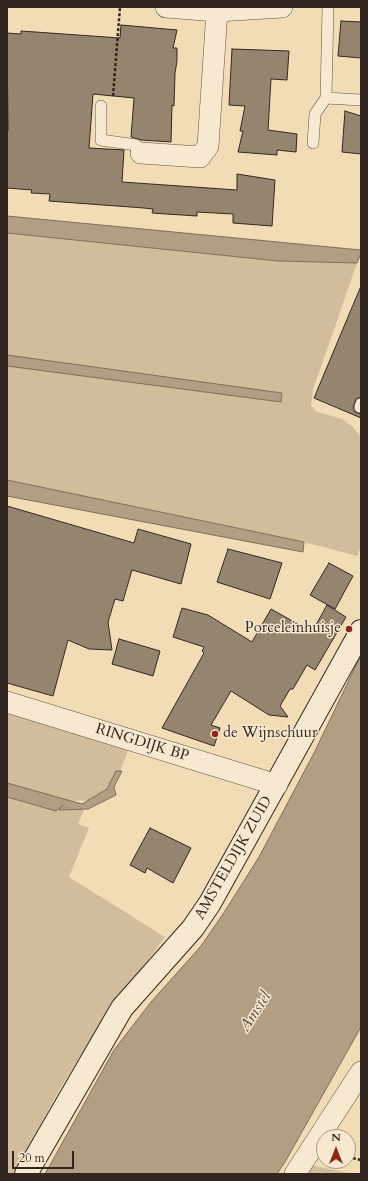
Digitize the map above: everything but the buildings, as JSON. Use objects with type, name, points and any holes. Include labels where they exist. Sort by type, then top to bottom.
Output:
[{"type":"street","points":[[166,7],[217,11],[282,7]]},
{"type":"street","points":[[141,153],[200,157],[208,146],[217,11]]},
{"type":"street","name":"AMSTELDIJK ZUID","points":[[26,1174],[122,1008],[193,928],[210,903],[277,785],[361,631]]},
{"type":"street","name":"RINGDIJK BP","points":[[7,702],[277,785]]},
{"type":"street","points":[[295,1174],[361,1072]]},
{"type":"lane","points":[[313,143],[316,114],[326,98],[328,7]]},
{"type":"lane","points":[[326,98],[361,100]]},
{"type":"lane","points":[[101,106],[102,140],[136,145],[141,153]]},
{"type":"path","points":[[101,106],[113,100],[120,7]]},
{"type":"shaded area","points":[[7,233],[278,261],[357,263],[313,390],[311,405],[315,411],[342,419],[353,427],[361,437],[361,547],[357,556],[304,542],[7,480]]},
{"type":"shaded area","points":[[7,703],[132,740],[114,787],[101,800],[68,801],[84,810],[78,824],[89,828],[69,877],[165,937],[96,1031],[61,1087],[13,1174],[7,1174],[7,797],[56,811],[67,801],[7,783]]},
{"type":"shaded area","points":[[310,1165],[316,1166],[316,1169],[330,1169],[354,1174],[304,1174]]},
{"type":"water","points":[[7,216],[361,250],[361,253],[357,263],[278,261],[7,233]]},
{"type":"water","points":[[7,355],[282,393],[281,402],[7,366]]},
{"type":"water","points":[[7,480],[304,542],[303,552],[7,496]]},
{"type":"water","name":"Amstel","points":[[361,655],[361,1027],[285,1162],[277,1174],[45,1174],[114,1050],[151,1002],[201,946],[259,857],[314,753]]},
{"type":"water","points":[[116,771],[122,771],[114,787],[116,795],[88,809],[59,810],[63,805],[56,811],[7,797],[7,783],[82,804],[107,789]]},
{"type":"place","name":"Porceleinhuisje","points":[[349,629]]},
{"type":"place","name":"de Wijnschuur","points":[[215,734]]}]
